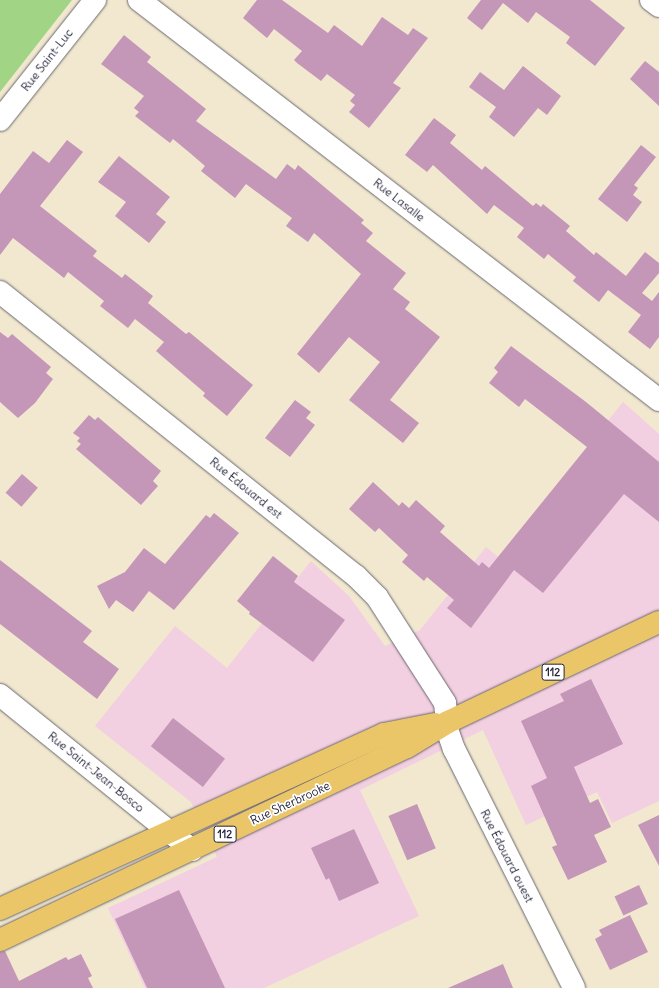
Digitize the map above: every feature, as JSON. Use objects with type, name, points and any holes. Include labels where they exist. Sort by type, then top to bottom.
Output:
[{"type":"main road","name":"Rue Sherbrooke","points":[[0,940],[407,747],[448,722],[659,622]]},
{"type":"main road","name":"Rue Sherbrooke","points":[[0,909],[384,734],[448,722]]},
{"type":"street","name":"Rue Saint-Luc","points":[[0,120],[94,0]]},
{"type":"street","name":"Rue Lasalle","points":[[139,0],[659,400]]},
{"type":"street","points":[[651,0],[659,6]]},
{"type":"street","name":"Rue Édouard est","points":[[0,292],[367,586],[386,608],[445,703],[448,722]]},
{"type":"street","name":"Rue Saint-Jean-Bosco","points":[[0,695],[192,850]]},
{"type":"street","name":"Rue Édouard ouest","points":[[448,722],[454,749],[574,988]]},
{"type":"shaded area","points":[[623,402],[659,434],[659,801],[612,823],[597,792],[526,825],[483,730],[360,790],[419,916],[264,988],[145,988],[108,908],[217,857],[191,802],[95,726],[175,626],[227,668],[311,561],[349,596],[385,646],[420,630],[486,547],[498,557]]},
{"type":"green space","points":[[0,0],[72,0],[0,92]]},
{"type":"building","points":[[257,0],[282,0],[328,33],[334,25],[362,46],[382,17],[408,35],[413,28],[428,38],[393,83],[401,88],[369,128],[349,112],[355,105],[350,101],[355,95],[327,74],[321,81],[297,63],[294,60],[302,51],[274,29],[267,38],[243,18]]},
{"type":"building","points":[[481,0],[590,0],[625,28],[595,66],[566,43],[570,37],[536,12],[528,23],[503,3],[482,30],[467,18]]},
{"type":"building","points":[[124,35],[151,57],[147,62],[206,109],[196,121],[276,179],[287,164],[295,170],[298,165],[364,220],[361,223],[373,233],[366,241],[406,273],[393,289],[410,302],[405,309],[440,337],[390,400],[419,423],[403,443],[349,400],[380,362],[349,337],[319,373],[297,354],[361,274],[314,233],[308,242],[286,226],[292,218],[246,184],[235,198],[201,171],[205,166],[173,139],[170,143],[135,116],[139,112],[134,108],[144,96],[101,64]]},
{"type":"building","points":[[645,61],[659,72],[659,106],[630,79]]},
{"type":"building","points":[[523,66],[561,96],[547,115],[538,108],[514,137],[489,117],[496,107],[469,87],[480,72],[504,90]]},
{"type":"building","points":[[434,118],[456,135],[450,143],[482,170],[485,166],[533,206],[536,203],[541,207],[543,204],[570,226],[566,231],[594,255],[596,252],[626,276],[645,252],[659,263],[659,273],[642,293],[652,301],[659,292],[659,337],[650,349],[628,332],[641,315],[608,290],[599,302],[573,281],[576,277],[548,254],[544,259],[517,237],[524,228],[494,205],[487,214],[433,165],[427,172],[405,155]]},
{"type":"building","points":[[67,140],[83,152],[40,206],[97,251],[93,256],[122,278],[125,274],[153,296],[148,303],[186,334],[189,332],[253,385],[227,416],[203,396],[205,393],[156,351],[164,342],[135,319],[128,328],[100,306],[104,301],[68,272],[64,278],[13,238],[0,255],[0,194],[33,151],[49,163]]},
{"type":"building","points":[[641,145],[656,157],[634,185],[638,188],[633,195],[642,202],[627,222],[598,199]]},
{"type":"building","points":[[119,156],[170,197],[156,214],[166,222],[149,243],[115,216],[126,202],[98,182]]},
{"type":"building","points":[[0,332],[8,338],[12,334],[51,367],[46,373],[53,379],[35,403],[18,418],[0,402]]},
{"type":"building","points":[[511,346],[586,402],[659,462],[659,522],[624,494],[543,593],[514,570],[471,628],[447,608],[454,600],[427,577],[424,581],[402,562],[408,555],[379,528],[375,532],[349,509],[373,482],[399,506],[402,502],[409,508],[416,500],[445,526],[440,532],[479,566],[482,562],[489,568],[587,447],[525,399],[519,407],[489,383],[498,372],[494,368]]},
{"type":"building","points":[[295,400],[311,412],[306,418],[315,425],[290,457],[265,438]]},
{"type":"building","points":[[89,415],[95,420],[98,417],[161,471],[153,481],[158,486],[141,505],[76,449],[81,444],[77,441],[80,438],[73,433]]},
{"type":"building","points":[[22,474],[38,488],[21,507],[6,493]]},
{"type":"building","points":[[214,513],[239,533],[174,610],[149,591],[133,612],[116,600],[109,609],[97,586],[125,572],[144,548],[165,564],[206,515],[210,518]]},
{"type":"building","points":[[273,556],[298,576],[294,582],[345,620],[313,662],[249,614],[250,612],[237,601]]},
{"type":"building","points":[[0,560],[92,631],[83,642],[119,669],[97,699],[0,624]]},
{"type":"building","points":[[591,679],[623,744],[574,767],[590,803],[598,799],[611,827],[594,835],[607,862],[568,880],[552,847],[557,845],[531,786],[547,778],[521,721],[564,701],[560,694]]},
{"type":"building","points":[[173,718],[225,759],[203,787],[151,746]]},
{"type":"building","points":[[417,804],[436,848],[407,860],[388,816]]},
{"type":"building","points":[[659,815],[659,866],[638,825]]},
{"type":"building","points":[[354,829],[379,883],[339,901],[329,878],[326,880],[311,848]]},
{"type":"building","points":[[639,885],[648,904],[623,915],[615,896]]},
{"type":"building","points":[[179,890],[225,988],[147,988],[115,919]]},
{"type":"building","points":[[630,915],[648,952],[610,970],[595,939],[602,935],[599,930]]},
{"type":"building","points":[[5,951],[19,981],[66,957],[68,960],[81,954],[92,976],[88,978],[93,988],[0,988],[0,952]]},
{"type":"building","points":[[503,964],[513,988],[448,988]]}]
